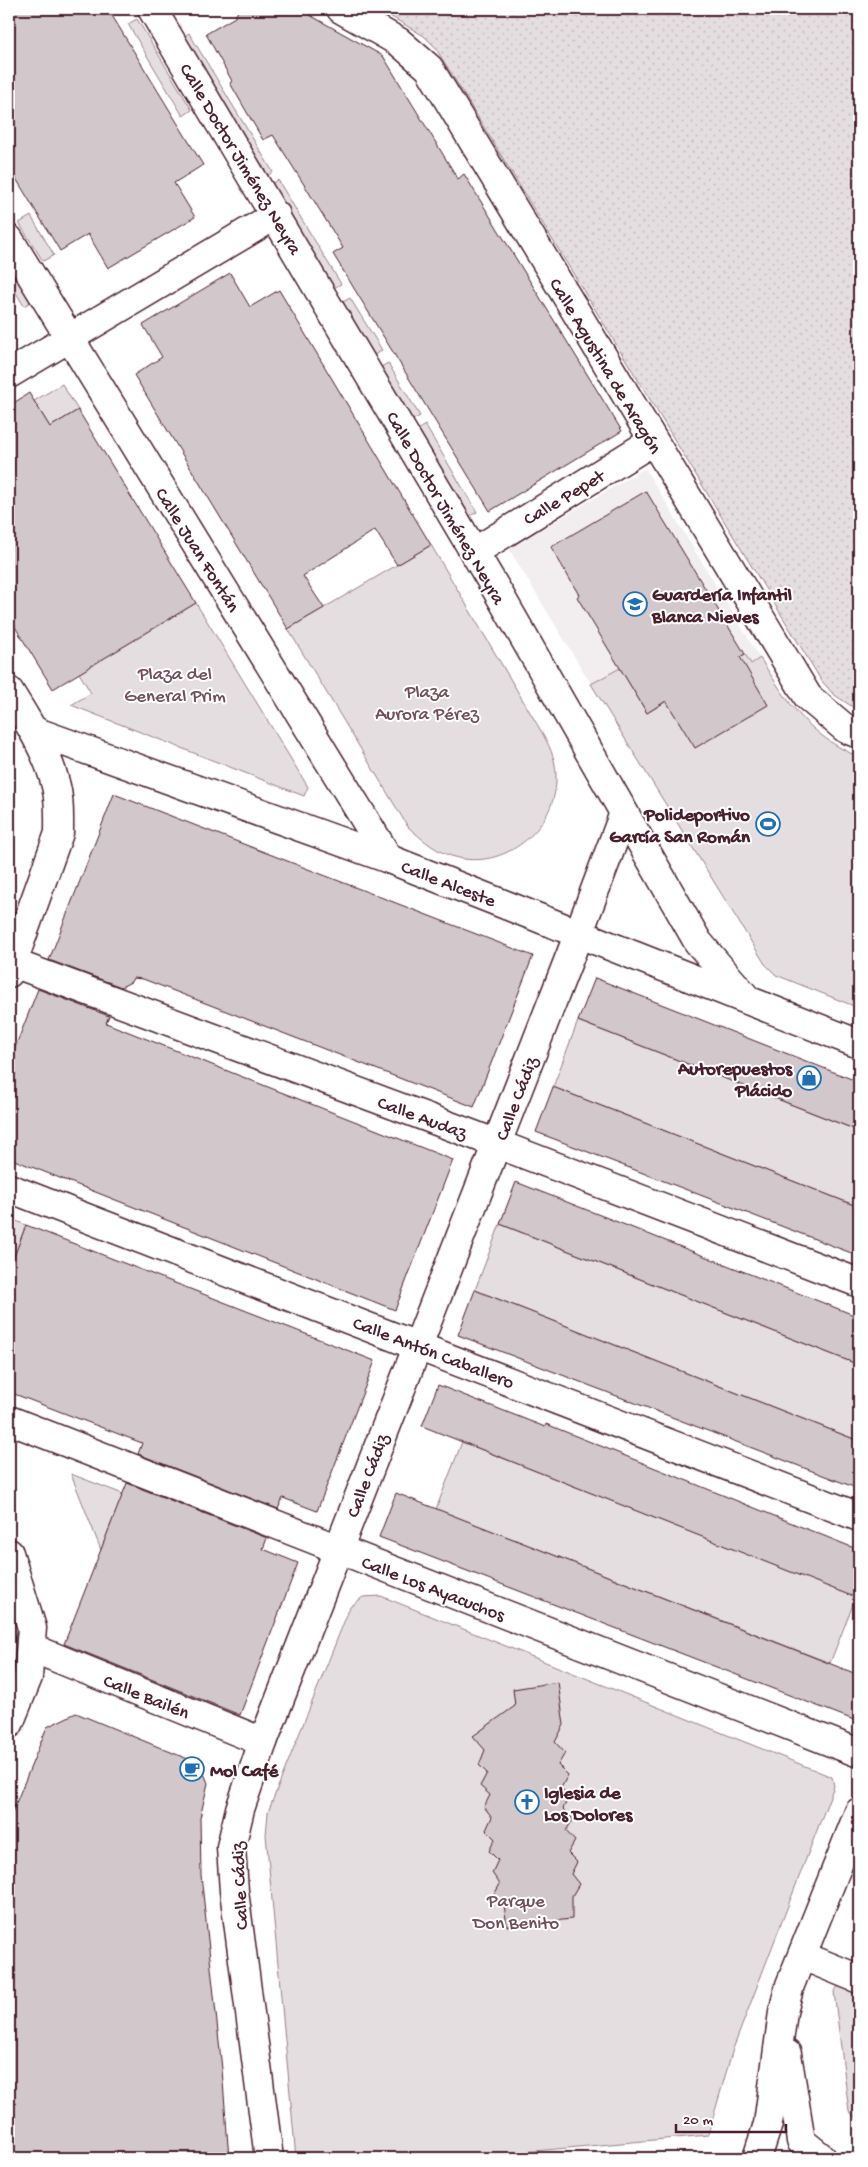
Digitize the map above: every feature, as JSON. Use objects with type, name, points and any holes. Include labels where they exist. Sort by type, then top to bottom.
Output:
[{"type":"street","name":"Calle Agustina de Aragón","points":[[342,9],[399,42],[430,68],[808,698],[846,729],[859,734]]},
{"type":"street","name":"Calle Doctor Jiménez Neyra","points":[[156,11],[474,552],[698,942],[748,1000]]},
{"type":"street","points":[[9,374],[276,215]]},
{"type":"street","name":"Calle Juan Fontán","points":[[9,239],[388,859]]},
{"type":"street","name":"Calle Pepet","points":[[474,552],[653,441]]},
{"type":"street","points":[[9,691],[34,732],[56,785],[60,809],[59,832],[11,968]]},
{"type":"street","name":"Calle Alceste","points":[[34,732],[388,859],[859,1044]]},
{"type":"street","name":"Calle Cádiz","points":[[269,2158],[234,1891],[232,1847],[240,1809],[263,1742],[337,1550],[497,1144],[624,813]]},
{"type":"street","name":"Calle Audaz","points":[[11,968],[497,1144],[859,1283]]},
{"type":"street","name":"Calle Antón Caballero","points":[[9,1188],[417,1344],[859,1517]]},
{"type":"street","name":"Calle Los Ayacuchos","points":[[9,1420],[859,1753]]},
{"type":"street","points":[[9,1553],[32,1628],[32,1648],[28,1677],[9,1724]]},
{"type":"street","name":"Calle Bailén","points":[[32,1648],[263,1742]]},
{"type":"street","points":[[757,2158],[768,2124],[783,2012],[790,1985],[859,1812]]},
{"type":"street","points":[[803,1956],[859,1979]]},
{"type":"street","points":[[783,2012],[790,2077],[800,2141],[822,2158]]},
{"type":"shaded area","name":"Guardería Infantil Blanca Nieves","points":[[645,468],[760,658],[625,740],[509,549]]},
{"type":"green space","points":[[378,9],[859,9],[859,711],[833,694],[821,680],[435,47],[424,36]]},
{"type":"green space","points":[[137,19],[192,110],[183,116],[128,24]]},
{"type":"green space","points":[[189,33],[273,172],[265,177],[181,38]]},
{"type":"green space","points":[[278,180],[341,284],[332,289],[269,185]]},
{"type":"green space","points":[[31,216],[54,255],[43,261],[19,223]]},
{"type":"green space","points":[[9,256],[35,299],[24,306],[9,281]]},
{"type":"green space","points":[[350,298],[382,350],[373,356],[341,303]]},
{"type":"green space","points":[[388,363],[420,416],[411,421],[379,368]]},
{"type":"green space","points":[[62,384],[78,410],[50,427],[34,401]]},
{"type":"green space","points":[[425,425],[477,512],[465,519],[417,430]]},
{"type":"green space","name":"Plaza Aurora Pérez","points":[[431,545],[544,736],[551,750],[555,765],[554,794],[549,811],[527,840],[512,850],[495,857],[477,860],[451,856],[431,846],[408,827],[288,629]]},
{"type":"green space","name":"Plaza del General Prim","points":[[196,603],[308,787],[304,796],[71,705],[91,693],[79,673]]},
{"type":"green space","name":"Polideportivo García San Román","points":[[745,654],[751,664],[760,658],[791,704],[813,728],[826,739],[859,757],[859,1008],[776,975],[765,964],[591,684],[620,668],[647,713]]},
{"type":"green space","points":[[578,1021],[859,1131],[859,1207],[553,1087]]},
{"type":"green space","points":[[9,1218],[26,1225],[9,1270]]},
{"type":"green space","points":[[500,1224],[859,1365],[859,1441],[475,1290]]},
{"type":"green space","points":[[462,1442],[856,1597],[830,1663],[436,1509]]},
{"type":"green space","points":[[71,1474],[123,1494],[101,1550]]},
{"type":"green space","name":"Parque Don Benito","points":[[381,1596],[832,1777],[834,1786],[733,2049],[708,2135],[459,2158],[296,2158],[266,1835],[268,1812],[350,1607],[363,1597]]},
{"type":"green space","points":[[839,1985],[859,1991],[859,2121],[849,2111],[834,1992]]},
{"type":"building","points":[[9,9],[108,9],[203,165],[174,183],[195,217],[108,268],[88,234],[60,251],[9,167]]},
{"type":"building","points":[[239,9],[299,9],[383,56],[458,179],[464,174],[622,431],[490,511],[333,254],[343,248],[273,135],[263,140],[230,83],[232,81],[206,34],[235,17]]},
{"type":"building","points":[[230,273],[250,307],[279,290],[431,545],[397,565],[375,530],[303,576],[324,608],[288,629],[134,375],[162,357],[143,325]]},
{"type":"building","points":[[29,393],[50,427],[78,410],[196,603],[53,689],[9,617],[9,406]]},
{"type":"building","name":"Guardería Infantil Blanca Nieves","points":[[646,491],[745,654],[740,657],[768,705],[695,748],[666,701],[647,713],[577,597],[579,595],[551,547]]},
{"type":"building","points":[[114,794],[533,956],[474,1107],[143,979],[133,978],[131,982],[121,987],[49,960]]},
{"type":"building","points":[[595,978],[859,1082],[859,1131],[578,1021]]},
{"type":"building","points":[[38,989],[109,1016],[106,1023],[453,1160],[395,1310],[9,1158],[9,1063]]},
{"type":"building","points":[[553,1087],[859,1207],[859,1256],[536,1132]]},
{"type":"building","points":[[516,1182],[859,1317],[859,1365],[500,1224]]},
{"type":"building","points":[[26,1225],[375,1361],[317,1511],[283,1498],[278,1509],[138,1454],[142,1443],[9,1392],[9,1270]]},
{"type":"building","points":[[475,1290],[859,1441],[859,1489],[458,1335]]},
{"type":"building","points":[[438,1385],[545,1427],[546,1424],[859,1550],[859,1599],[422,1426]]},
{"type":"building","points":[[127,1483],[267,1538],[263,1549],[298,1563],[240,1715],[64,1644]]},
{"type":"building","points":[[396,1493],[859,1675],[859,1722],[379,1537]]},
{"type":"building","name":"Iglesia de Los Dolores","points":[[558,1682],[564,1725],[555,1742],[565,1753],[558,1765],[568,1775],[561,1788],[569,1796],[563,1809],[573,1819],[566,1831],[575,1841],[568,1853],[577,1862],[571,1874],[579,1884],[572,1896],[572,1919],[507,1926],[504,1905],[494,1895],[500,1884],[492,1873],[498,1860],[489,1851],[495,1839],[486,1830],[492,1817],[484,1807],[490,1795],[480,1786],[487,1773],[479,1765],[485,1750],[473,1736],[515,1706],[513,1689]]},
{"type":"building","points":[[76,1713],[200,1764],[208,1783],[200,1818],[201,1875],[222,2069],[229,2158],[9,2158],[9,1820],[47,1727]]},
{"type":"place","name":"Guardería Infantil Blanca Nieves","points":[[635,604]]},
{"type":"place","name":"Polideportivo García San Román","points":[[768,824]]},
{"type":"place","name":"Autorepuestos Plácido","points":[[809,1078]]},
{"type":"place","name":"Mol Café","points":[[192,1769]]},
{"type":"place","name":"Iglesia de Los Dolores","points":[[527,1802]]}]
